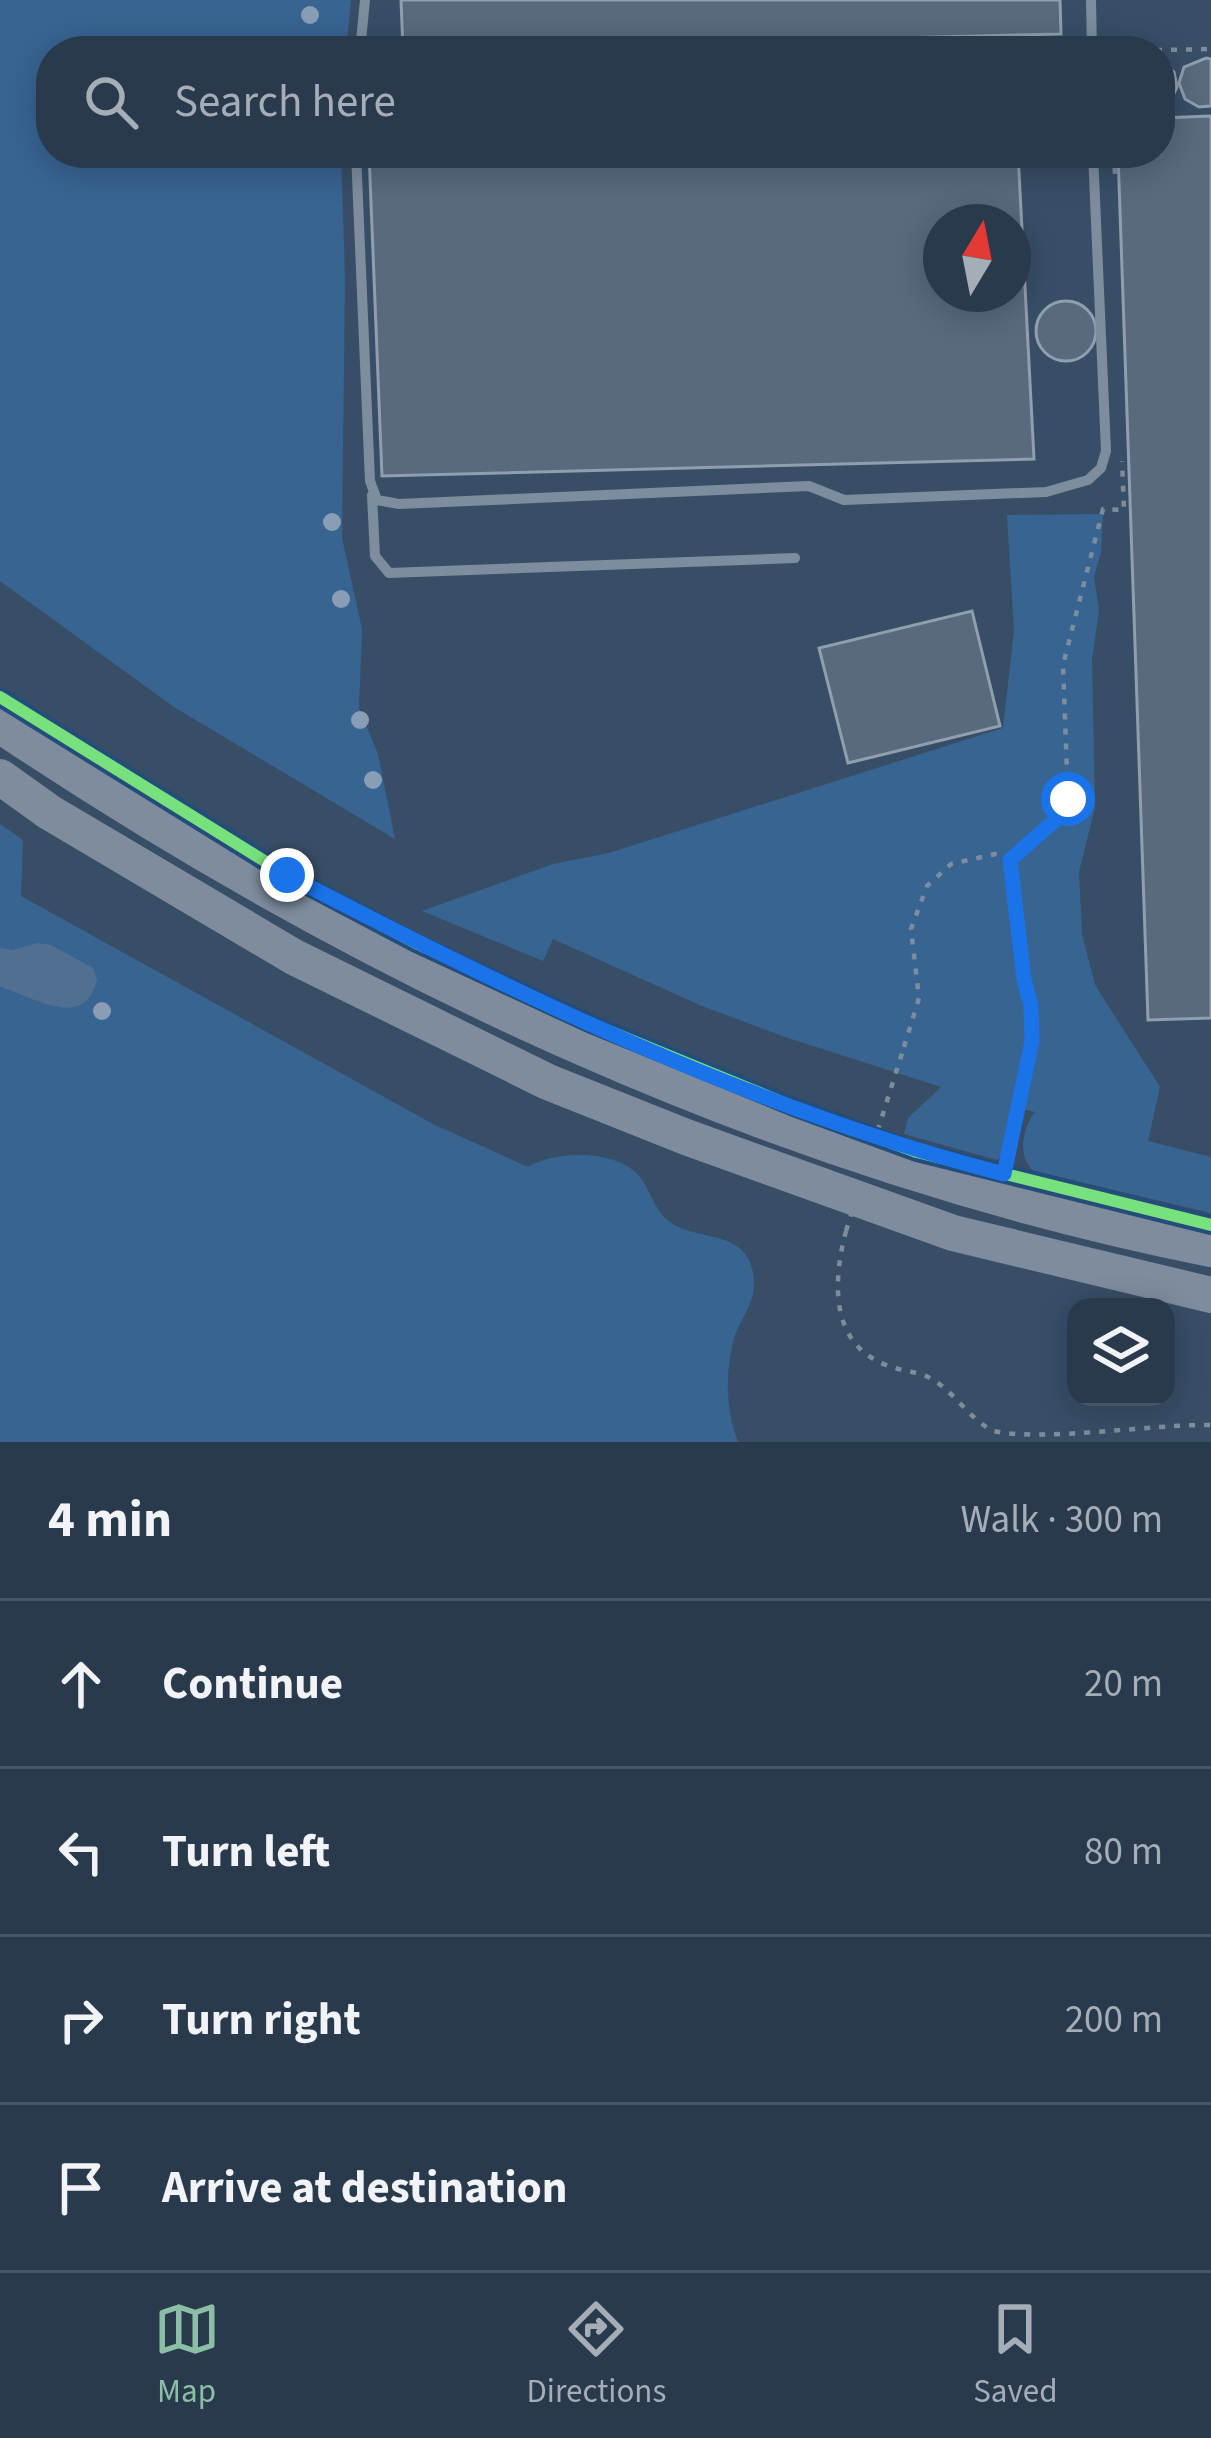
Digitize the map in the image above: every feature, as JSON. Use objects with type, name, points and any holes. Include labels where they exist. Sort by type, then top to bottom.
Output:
[{"type":"highway","points":[[0,725],[96,788],[320,920],[564,1040],[700,1099],[999,1200],[1211,1250]]},
{"type":"highway","points":[[0,777],[49,812],[294,957],[548,1082],[953,1233],[1211,1295]]},
{"type":"lane","points":[[361,36],[365,0]]},
{"type":"lane","points":[[1091,0],[1092,36]]},
{"type":"lane","points":[[357,168],[375,556],[389,573],[795,558]]},
{"type":"lane","points":[[371,492],[377,500],[399,504],[809,486],[844,500],[1046,492],[1088,479],[1101,468],[1106,451],[1095,168]]},
{"type":"path","points":[[1175,50],[1211,49]]},
{"type":"path","points":[[1010,860],[1061,815],[1068,799],[1066,785]]},
{"type":"path","points":[[1010,860],[995,854],[950,864],[927,886],[911,928],[919,998],[846,1231],[838,1280],[842,1324],[867,1354],[884,1365],[940,1384],[996,1433],[1084,1440],[1153,1428],[1211,1426]]},
{"type":"path","points":[[1004,1174],[1032,1041],[1010,860]]},
{"type":"path","points":[[856,1130],[897,1145]]},
{"type":"path","points":[[983,1169],[1025,1180]]},
{"type":"shaded area","points":[[0,0],[351,0],[347,36],[36,36],[36,168],[341,168],[342,538],[362,629],[359,708],[378,754],[395,839],[174,707],[0,581]]},
{"type":"shaded area","points":[[1103,514],[1094,577],[1099,610],[1092,659],[1095,807],[1079,872],[1082,934],[1095,985],[1160,1087],[1148,1141],[1211,1157],[1211,1213],[1034,1171],[1025,1158],[1023,1142],[1035,1112],[1019,1108],[1006,1153],[997,1160],[904,1134],[908,1118],[941,1087],[702,1006],[553,939],[543,961],[422,911],[553,864],[609,853],[1003,728],[1014,631],[1007,515]]},
{"type":"shaded area","points":[[0,824],[23,840],[21,896],[433,1124],[528,1167],[570,1155],[617,1161],[640,1177],[671,1223],[722,1239],[744,1252],[751,1264],[754,1290],[733,1342],[728,1380],[738,1442],[0,1442]]},
{"type":"shaded area","points":[[51,945],[93,968],[97,979],[81,1004],[56,1007],[0,987],[0,948]]},
{"type":"building","points":[[401,0],[1060,0],[1061,34],[979,36],[402,36]]},
{"type":"building","points":[[1211,59],[1211,106],[1199,107],[1185,99],[1179,83],[1184,67]]},
{"type":"building","points":[[1211,116],[1211,1018],[1148,1020],[1119,168],[1175,168],[1175,117]]},
{"type":"building","points":[[370,168],[1019,168],[1021,204],[923,204],[923,312],[1026,312],[1034,459],[382,476]]},
{"type":"building","points":[[1066,301],[1088,309],[1096,331],[1088,353],[1066,361],[1044,353],[1036,331],[1044,309]]},
{"type":"building","points":[[972,611],[1000,726],[848,763],[819,648]]},
{"type":"cycle path","points":[[0,697],[287,875],[416,943],[589,1023],[917,1152],[1211,1225]]},
{"type":"route","points":[[287,875],[416,943],[589,1023],[917,1152],[1004,1174],[1032,1041],[1010,860],[1061,815],[1068,799]]}]
